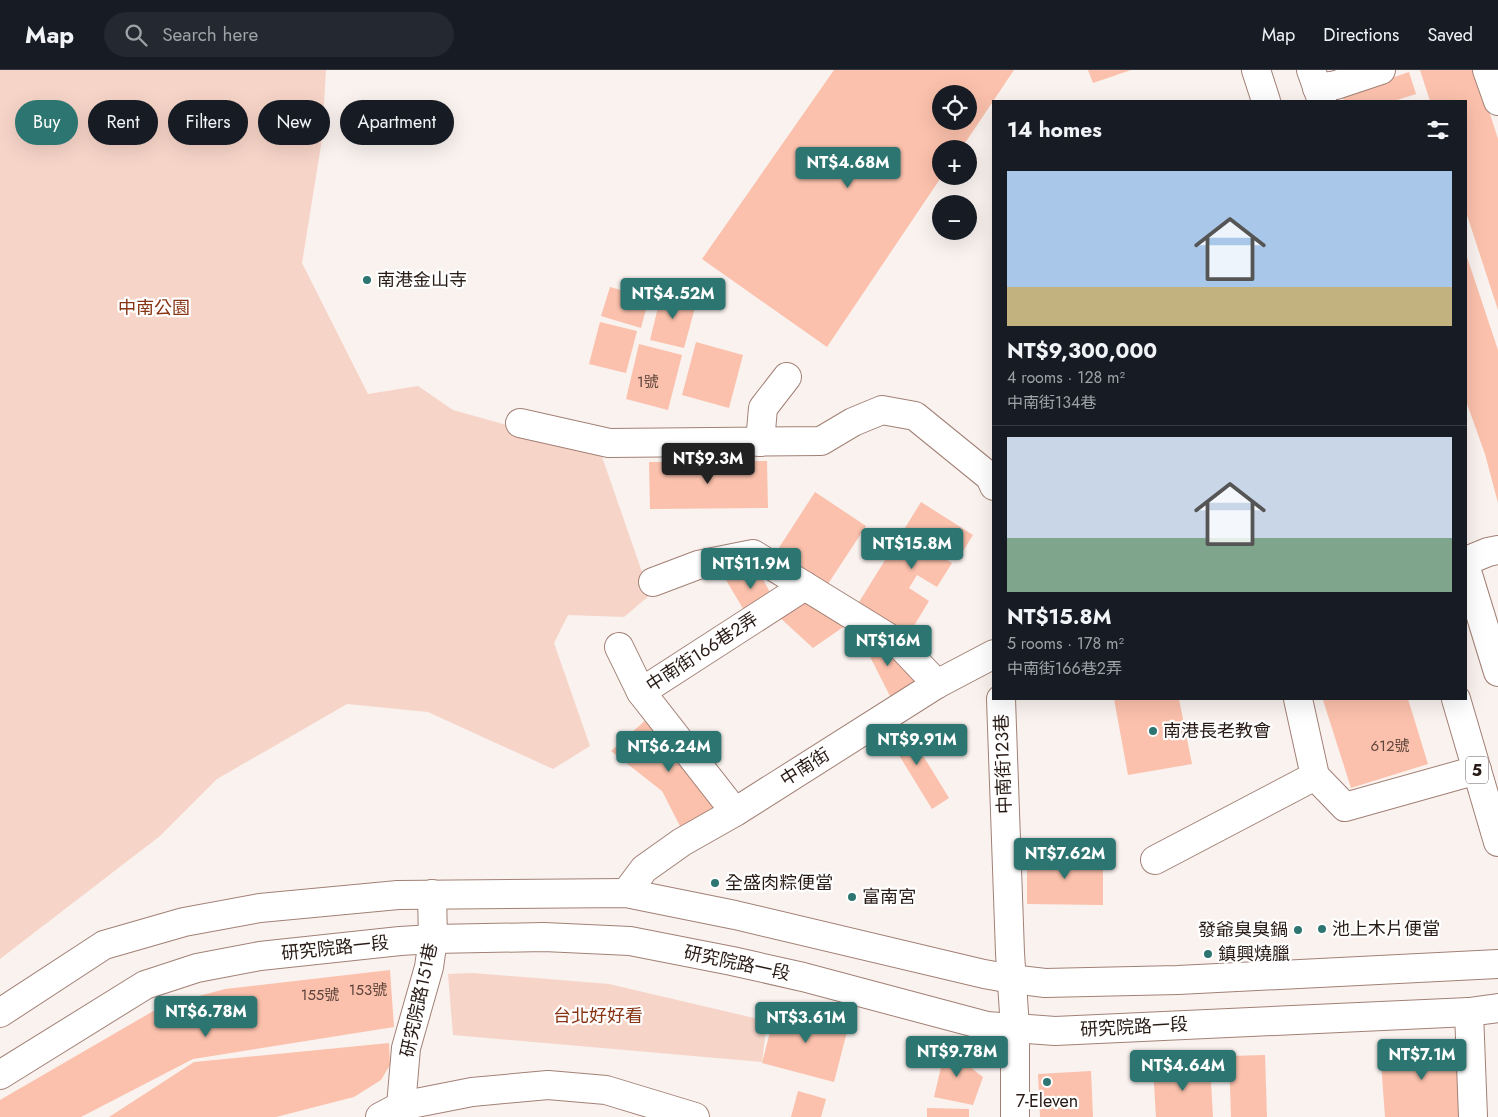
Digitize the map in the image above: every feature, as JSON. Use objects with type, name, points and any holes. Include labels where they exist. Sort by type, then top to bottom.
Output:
[{"type":"main road","points":[[1256,70],[1266,100]]},
{"type":"main road","points":[[1317,86],[1336,85],[1381,70]]},
{"type":"main road","points":[[1487,70],[1498,101]]},
{"type":"main road","points":[[760,442],[763,408],[787,377]]},
{"type":"main road","points":[[520,423],[609,443],[821,441],[852,422],[882,410],[914,416],[990,477],[992,482]]},
{"type":"main road","points":[[1467,561],[1498,550]]},
{"type":"main road","points":[[653,582],[698,565],[753,554],[899,644],[937,684]]},
{"type":"main road","points":[[1467,571],[1498,672]]},
{"type":"main road","name":"中南街166巷2弄","points":[[619,647],[641,692],[805,586]]},
{"type":"main road","name":"中南街","points":[[626,893],[644,869],[682,842],[735,812],[937,684],[992,655]]},
{"type":"main road","points":[[641,692],[735,812]]},
{"type":"main road","name":"中南街123巷","points":[[1001,700],[1015,1028],[1015,1117]]},
{"type":"main road","points":[[1298,700],[1315,776],[1345,807],[1477,770]]},
{"type":"main road","name":"5","points":[[1456,700],[1498,842]]},
{"type":"main road","points":[[1154,860],[1315,776]]},
{"type":"main road","points":[[0,1013],[104,945],[184,922],[260,908],[398,895],[626,893],[735,915],[1012,980],[1045,983],[1178,980],[1498,964]]},
{"type":"main road","name":"研究院路151巷","points":[[391,1112],[406,1048],[429,966],[433,939],[432,894]]},
{"type":"main road","name":"研究院路一段","points":[[0,1075],[108,1006],[145,985],[197,968],[260,956],[433,939],[544,937],[630,941],[732,960],[987,1026],[1055,1031],[1469,1012],[1498,1008]]},
{"type":"main road","points":[[1469,1012],[1473,1117]]},
{"type":"main road","points":[[391,1112],[472,1092],[548,1085],[606,1090],[695,1117]]},
{"type":"green space","name":"中南公園","points":[[0,70],[326,70],[324,100],[258,100],[258,145],[321,145],[302,263],[368,394],[418,386],[453,410],[600,451],[650,595],[624,617],[568,615],[554,643],[590,746],[553,769],[428,712],[347,704],[217,779],[160,836],[0,959]]},
{"type":"green space","name":"台北好好看","points":[[473,973],[609,984],[767,1021],[762,1062],[453,1035],[448,974]]},
{"type":"building","points":[[834,70],[1014,70],[994,100],[992,100],[977,125],[977,85],[932,85],[932,130],[974,130],[967,140],[932,140],[932,185],[936,185],[827,347],[702,259]]},
{"type":"building","points":[[1088,70],[1131,70],[1093,83]]},
{"type":"building","points":[[1420,70],[1476,70],[1498,139],[1498,310],[1467,215],[1467,100],[1430,100]]},
{"type":"building","points":[[1409,72],[1416,94],[1397,100],[1344,100],[1342,95]]},
{"type":"building","points":[[1467,257],[1498,350],[1498,503],[1485,454],[1467,404]]},
{"type":"building","points":[[610,287],[649,298],[641,328],[601,316]]},
{"type":"building","points":[[662,291],[697,300],[684,348],[650,340]]},
{"type":"building","points":[[600,322],[637,331],[626,373],[589,364]]},
{"type":"building","points":[[696,342],[743,355],[729,408],[682,395]]},
{"type":"building","points":[[639,344],[682,355],[668,410],[626,399]]},
{"type":"building","points":[[767,461],[768,508],[650,509],[649,462]]},
{"type":"building","points":[[815,492],[866,526],[824,590],[773,557]]},
{"type":"building","points":[[921,502],[973,535],[960,556],[938,542],[933,551],[952,563],[937,587],[917,575],[909,588],[929,601],[906,639],[856,607]]},
{"type":"building","points":[[754,564],[775,601],[748,617],[726,580]]},
{"type":"building","points":[[814,594],[852,621],[813,648],[777,615]]},
{"type":"building","points":[[867,633],[894,653],[916,683],[891,698],[860,637]]},
{"type":"building","name":"南港長老教會","points":[[1114,700],[1179,700],[1192,764],[1128,775]]},
{"type":"building","points":[[1323,700],[1408,700],[1428,764],[1351,788]]},
{"type":"building","points":[[648,718],[726,802],[681,828],[662,791],[611,751]]},
{"type":"building","points":[[903,723],[949,798],[932,809],[886,734]]},
{"type":"building","points":[[1027,854],[1103,855],[1103,905],[1027,904]]},
{"type":"building","points":[[390,970],[394,1027],[193,1059],[81,1117],[0,1117],[0,1100],[162,1006],[225,989]]},
{"type":"building","points":[[777,1005],[849,1024],[834,1082],[762,1063]]},
{"type":"building","points":[[1457,1042],[1462,1117],[1385,1117],[1380,1048]]},
{"type":"building","points":[[389,1043],[390,1065],[381,1080],[354,1097],[276,1117],[109,1117],[194,1062]]},
{"type":"building","points":[[946,1046],[966,1050],[966,1064],[983,1077],[973,1105],[934,1097]]},
{"type":"building","points":[[1265,1055],[1267,1117],[1231,1117],[1229,1056]]},
{"type":"building","points":[[1210,1065],[1213,1117],[1156,1117],[1153,1068]]},
{"type":"building","points":[[1091,1071],[1093,1117],[1040,1117],[1038,1074]]},
{"type":"building","points":[[798,1091],[826,1099],[821,1117],[791,1117]]},
{"type":"building","points":[[927,1108],[969,1109],[969,1117],[927,1117]]},
{"type":"place","name":"南港金山寺","points":[[367,280]]},
{"type":"place","name":"南港長老教會","points":[[1153,731]]},
{"type":"place","name":"全盛肉粽便當","points":[[715,883]]},
{"type":"place","name":"富南宮","points":[[852,897]]},
{"type":"place","name":"池上木片便當","points":[[1322,929]]},
{"type":"place","name":"發爺臭臭鍋","points":[[1298,930]]},
{"type":"place","name":"鎮興燒臘","points":[[1208,954]]},
{"type":"place","name":"7-Eleven","points":[[1047,1082]]}]
